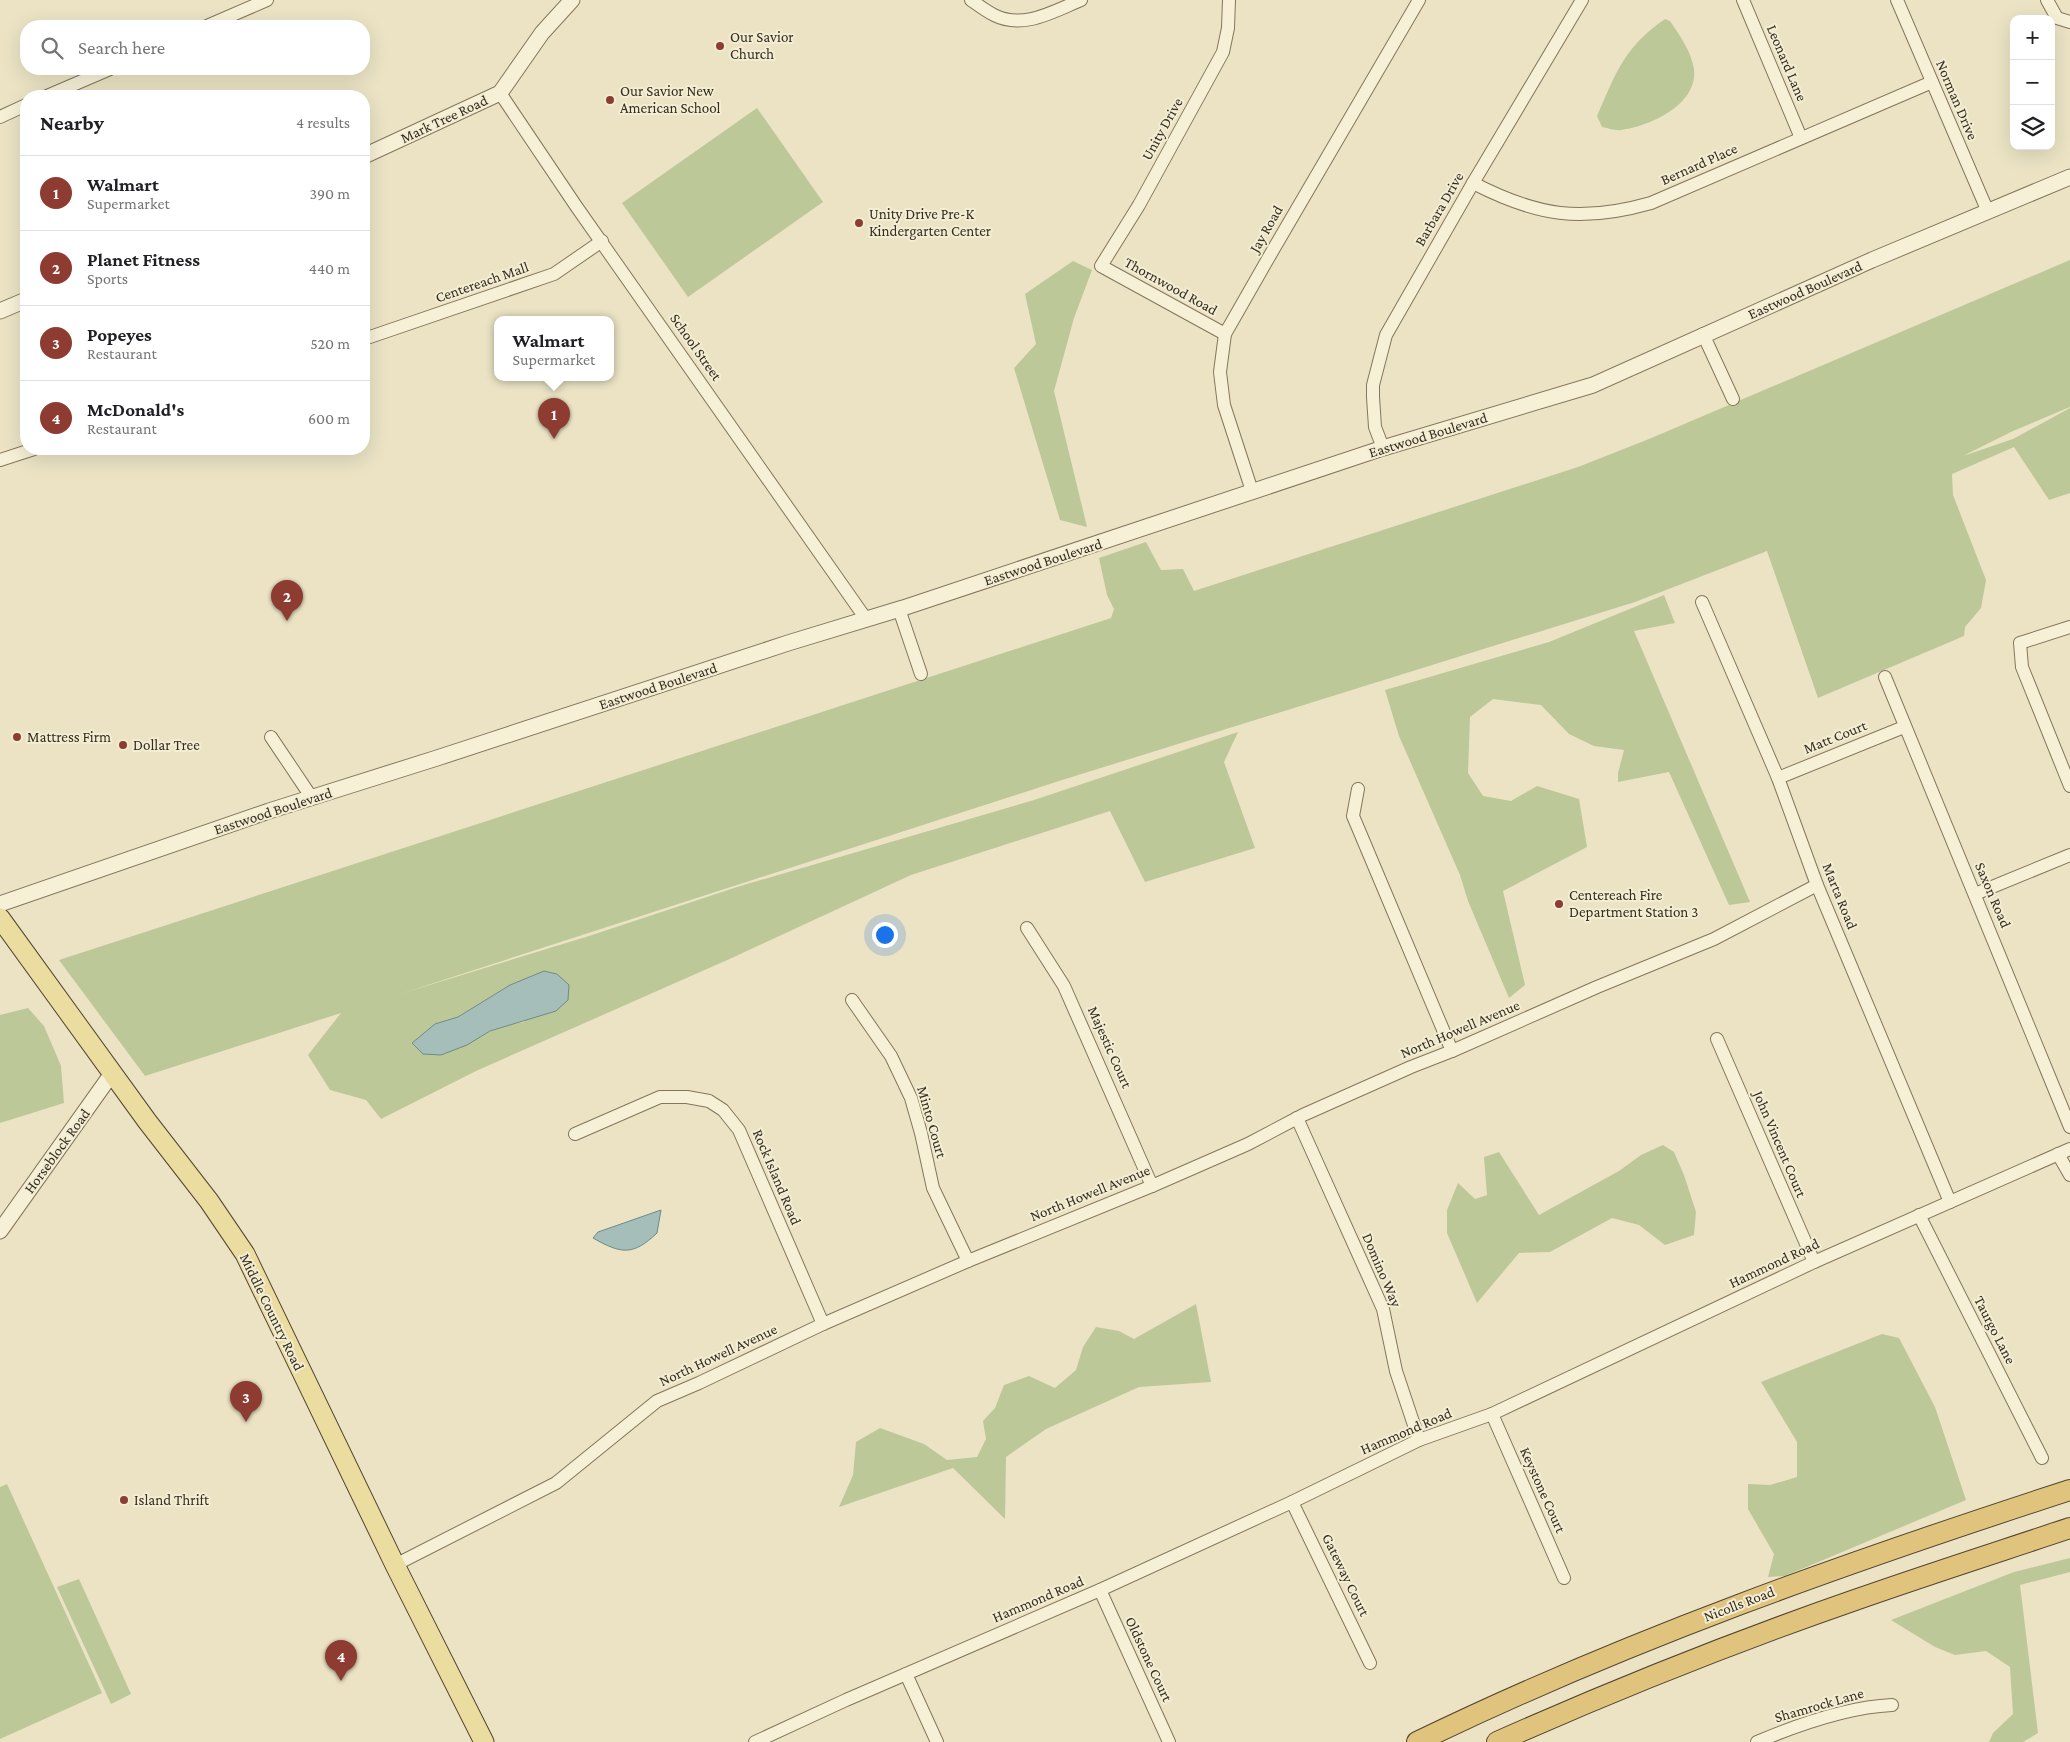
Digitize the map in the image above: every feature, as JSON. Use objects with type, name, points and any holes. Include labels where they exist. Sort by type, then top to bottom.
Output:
[{"type":"highway","name":"Nicolls Road","points":[[1417,1742],[1568,1673],[1706,1616],[1899,1546],[2070,1490]]},
{"type":"highway","points":[[1497,1742],[1636,1683],[1784,1626],[1916,1578],[2070,1528]]},
{"type":"main road","name":"Middle Country Road","points":[[0,918],[147,1121],[209,1201],[245,1254],[395,1565],[484,1742]]},
{"type":"street","points":[[221,20],[267,0]]},
{"type":"street","name":"Mark Tree Road","points":[[370,153],[500,93],[542,33],[572,0]]},
{"type":"street","points":[[970,0],[1004,19],[1029,20],[1043,17],[1081,0]]},
{"type":"street","name":"Unity Drive","points":[[1101,266],[1139,205],[1223,52],[1228,28],[1229,0]]},
{"type":"street","name":"Jay Road","points":[[1252,492],[1224,405],[1220,372],[1225,334],[1419,0]]},
{"type":"street","name":"Barbara Drive","points":[[1383,448],[1375,426],[1372,397],[1381,347],[1390,327],[1473,183],[1582,0]]},
{"type":"street","name":"Leonard Lane","points":[[1743,0],[1802,138]]},
{"type":"street","name":"Norman Drive","points":[[1897,0],[1988,212]]},
{"type":"street","points":[[2047,0],[2057,18],[2070,22]]},
{"type":"street","points":[[61,90],[96,75]]},
{"type":"street","name":"Bernard Place","points":[[1473,183],[1494,194],[1527,207],[1544,211],[1582,216],[1625,210],[1651,203],[1932,82]]},
{"type":"street","name":"School Street","points":[[500,93],[576,206],[866,619]]},
{"type":"street","points":[[0,116],[20,108]]},
{"type":"street","name":"Eastwood Boulevard","points":[[0,904],[269,811],[899,609],[1383,448],[1592,385],[1872,260],[2070,177]]},
{"type":"street","name":"Centereach Mall","points":[[370,336],[554,274],[602,241]]},
{"type":"street","name":"Thornwood Road","points":[[1101,266],[1225,334]]},
{"type":"street","points":[[0,311],[20,303]]},
{"type":"street","points":[[1703,334],[1733,399]]},
{"type":"street","points":[[0,460],[20,454]]},
{"type":"street","name":"Marta Road","points":[[1702,602],[1778,778],[1817,885],[1950,1202]]},
{"type":"street","points":[[899,609],[921,674]]},
{"type":"street","points":[[2070,627],[2020,644],[2022,667],[2070,786]]},
{"type":"street","name":"Saxon Road","points":[[1885,677],[2070,1127]]},
{"type":"street","name":"Matt Court","points":[[1778,778],[1904,727]]},
{"type":"street","points":[[271,737],[312,798]]},
{"type":"street","points":[[1358,789],[1353,816],[1452,1052]]},
{"type":"street","points":[[1975,894],[2070,855]]},
{"type":"street","name":"North Howell Avenue","points":[[395,1565],[556,1482],[657,1402],[699,1384],[823,1324],[968,1261],[1152,1186],[1248,1144],[1297,1118],[1411,1067],[1452,1052],[1597,987],[1714,939],[1817,885]]},
{"type":"street","name":"Majestic Court","points":[[1026,928],[1064,986],[1152,1186]]},
{"type":"street","name":"Minto Court","points":[[852,1000],[891,1056],[911,1098],[933,1188],[968,1261]]},
{"type":"street","name":"John Vincent Court","points":[[1717,1039],[1814,1262]]},
{"type":"street","name":"Horseblock Road","points":[[0,1230],[113,1072]]},
{"type":"street","name":"Rock Island Road","points":[[575,1134],[660,1097],[687,1097],[709,1101],[723,1110],[739,1130],[823,1324]]},
{"type":"street","name":"Domino Way","points":[[1297,1118],[1383,1309],[1396,1371],[1419,1440]]},
{"type":"street","points":[[2064,1151],[2070,1175]]},
{"type":"street","name":"Hammond Road","points":[[755,1742],[1100,1590],[1292,1502],[1419,1440],[1492,1414],[1814,1262],[2064,1151]]},
{"type":"street","name":"Taurgo Lane","points":[[1919,1216],[2042,1458]]},
{"type":"street","name":"Keystone Court","points":[[1492,1414],[1564,1578]]},
{"type":"street","name":"Gateway Court","points":[[1292,1502],[1370,1663]]},
{"type":"street","name":"Oldstone Court","points":[[1100,1590],[1170,1742]]},
{"type":"street","points":[[906,1674],[937,1742]]},
{"type":"street","name":"Shamrock Lane","points":[[1757,1742],[1798,1725],[1876,1706],[1892,1705]]},
{"type":"green space","points":[[1665,19],[1670,21],[1688,50],[1693,62],[1693,82],[1688,93],[1670,111],[1645,124],[1619,130],[1602,127],[1597,116],[1623,62],[1640,40]]},
{"type":"green space","points":[[757,108],[823,202],[688,297],[622,203]]},
{"type":"green space","points":[[2070,260],[2070,407],[2013,431],[1963,456],[2013,439],[2070,408],[2070,493],[2049,500],[2014,447],[1952,474],[1953,495],[1986,580],[1981,608],[1965,627],[1964,636],[1818,698],[1767,551],[1635,602],[1059,781],[400,994],[589,936],[737,887],[1034,800],[1238,732],[1224,762],[1255,848],[1145,882],[1110,811],[911,875],[734,957],[476,1071],[381,1119],[366,1100],[330,1090],[308,1055],[341,1013],[145,1076],[59,960],[1111,618],[1114,609],[1107,595],[1099,558],[1146,542],[1161,570],[1183,569],[1194,591],[1578,467],[1649,439]],"holes":[[[544,971],[557,974],[524,1022],[506,1025],[479,1036],[435,1024],[458,1017],[510,985]]]},
{"type":"green space","points":[[1073,261],[1092,270],[1074,318],[1054,391],[1087,527],[1060,520],[1014,368],[1036,344],[1025,294]]},
{"type":"green space","points":[[1664,595],[1675,623],[1634,631],[1750,902],[1729,905],[1669,772],[1618,782],[1618,773],[1624,750],[1594,746],[1569,734],[1541,705],[1493,699],[1470,717],[1468,773],[1483,796],[1511,801],[1537,786],[1579,799],[1587,847],[1503,891],[1525,985],[1509,998],[1468,901],[1460,875],[1399,736],[1385,690],[1549,642]]},
{"type":"green space","points":[[28,1008],[44,1026],[61,1066],[64,1103],[0,1123],[0,1015]]},
{"type":"green space","points":[[1663,1145],[1674,1152],[1684,1175],[1696,1212],[1694,1235],[1665,1245],[1639,1225],[1612,1218],[1550,1252],[1519,1253],[1477,1303],[1447,1233],[1447,1210],[1458,1183],[1475,1199],[1487,1195],[1484,1157],[1499,1152],[1539,1215],[1619,1171],[1641,1155]]},
{"type":"green space","points":[[1196,1304],[1211,1382],[1139,1387],[1046,1429],[1006,1457],[1005,1519],[953,1468],[839,1507],[853,1475],[856,1442],[880,1428],[924,1444],[947,1460],[977,1457],[986,1439],[983,1421],[995,1408],[1004,1385],[1029,1376],[1055,1388],[1076,1370],[1083,1347],[1096,1327],[1119,1331],[1134,1339]]},
{"type":"green space","points":[[1882,1334],[1899,1338],[1935,1407],[1966,1500],[1785,1576],[1768,1577],[1774,1554],[1748,1509],[1748,1484],[1770,1485],[1797,1477],[1797,1442],[1761,1382]]},
{"type":"green space","points":[[7,1484],[102,1693],[0,1739],[0,1487]]},
{"type":"green space","points":[[2070,1558],[2070,1572],[2020,1585],[2038,1733],[2023,1742],[1989,1742],[1993,1733],[2013,1714],[2010,1667],[1986,1651],[1955,1655],[1935,1647],[1891,1620],[2014,1572]]},
{"type":"green space","points":[[79,1579],[131,1694],[111,1704],[57,1587]]},
{"type":"water","points":[[544,971],[557,974],[569,985],[568,1000],[556,1011],[490,1031],[467,1045],[441,1055],[423,1054],[412,1043],[435,1024],[458,1017],[510,985]]},
{"type":"water","points":[[661,1210],[657,1233],[641,1246],[634,1249],[619,1250],[593,1238],[598,1232]]},
{"type":"place","name":"Our Savior Church","points":[[720,46]]},
{"type":"place","name":"Our Savior New American School","points":[[610,100]]},
{"type":"place","name":"Unity Drive Pre-K Kindergarten Center","points":[[859,223]]},
{"type":"place","name":"Walmart","points":[[554,439]]},
{"type":"place","name":"Planet Fitness","points":[[287,621]]},
{"type":"place","name":"Mattress Firm","points":[[17,737]]},
{"type":"place","name":"Dollar Tree","points":[[123,745]]},
{"type":"place","name":"Centereach Fire Department Station 3","points":[[1559,904]]},
{"type":"place","name":"Popeyes","points":[[246,1422]]},
{"type":"place","name":"Island Thrift","points":[[124,1500]]},
{"type":"place","name":"McDonald's","points":[[341,1681]]}]
